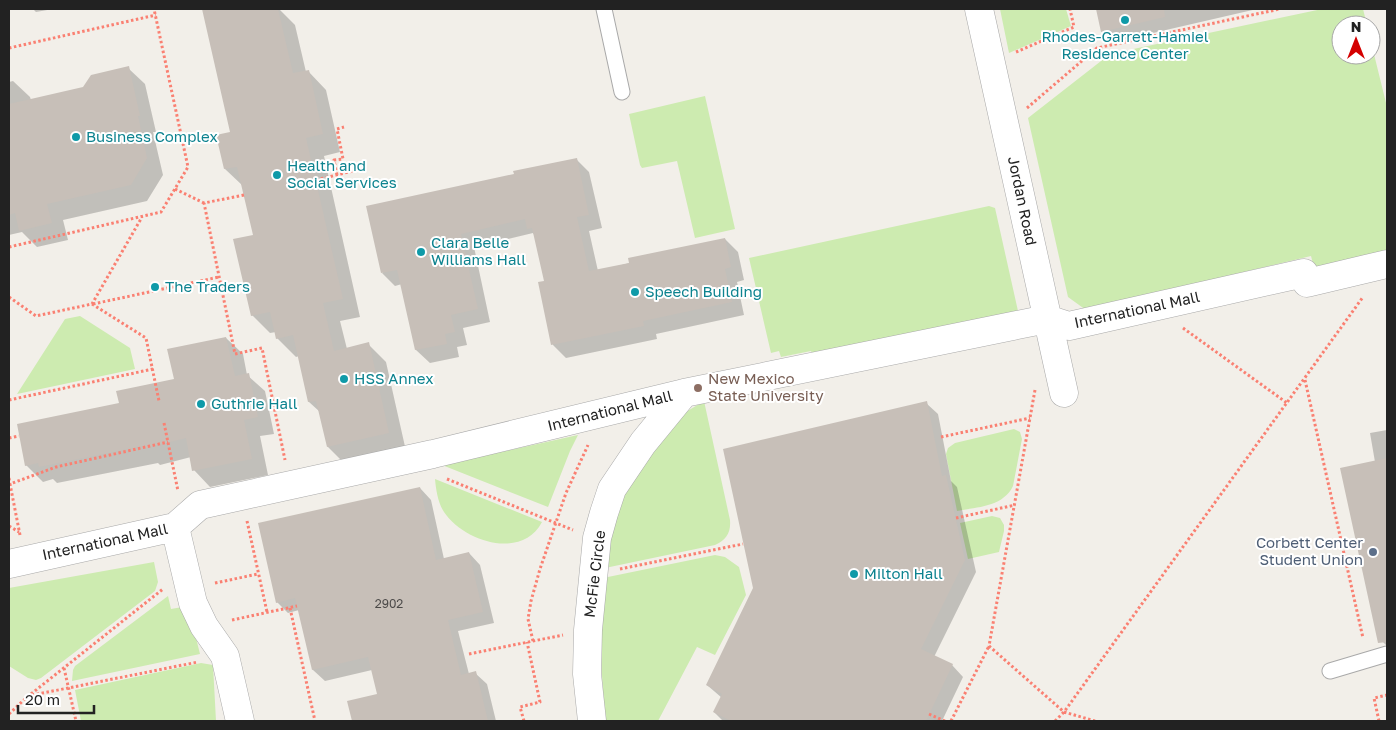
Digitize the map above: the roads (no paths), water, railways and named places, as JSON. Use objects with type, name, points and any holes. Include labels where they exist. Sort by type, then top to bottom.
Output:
[{"type":"street","name":"Jordan Road","points":[[979,9],[1064,393]]},
{"type":"street","name":"International Mall","points":[[17,562],[175,527],[200,506],[433,454],[684,393],[1047,319],[1069,326],[1304,273],[1307,282],[1387,264]]},
{"type":"street","name":"McFie Circle","points":[[592,721],[587,674],[588,630],[597,538],[612,489],[643,443],[684,393]]},
{"type":"street","points":[[175,527],[194,603],[204,626],[225,656],[240,721]]},
{"type":"lane","points":[[604,9],[622,92]]},
{"type":"lane","points":[[1330,671],[1387,654]]},
{"type":"place","name":"Rhodes-Garrett-Hamiel Residence Center","points":[[1125,20]]},
{"type":"place","name":"Business Complex","points":[[76,137]]},
{"type":"place","name":"Health and Social Services","points":[[277,175]]},
{"type":"place","name":"Clara Belle Williams Hall","points":[[421,252]]},
{"type":"place","name":"The Traders","points":[[155,287]]},
{"type":"place","name":"Speech Building","points":[[635,292]]},
{"type":"place","name":"HSS Annex","points":[[344,379]]},
{"type":"place","name":"New Mexico State University","points":[[698,388]]},
{"type":"place","name":"Guthrie Hall","points":[[201,404]]},
{"type":"place","name":"Corbett Center Student Union","points":[[1373,552]]},
{"type":"place","name":"Milton Hall","points":[[854,574]]}]
